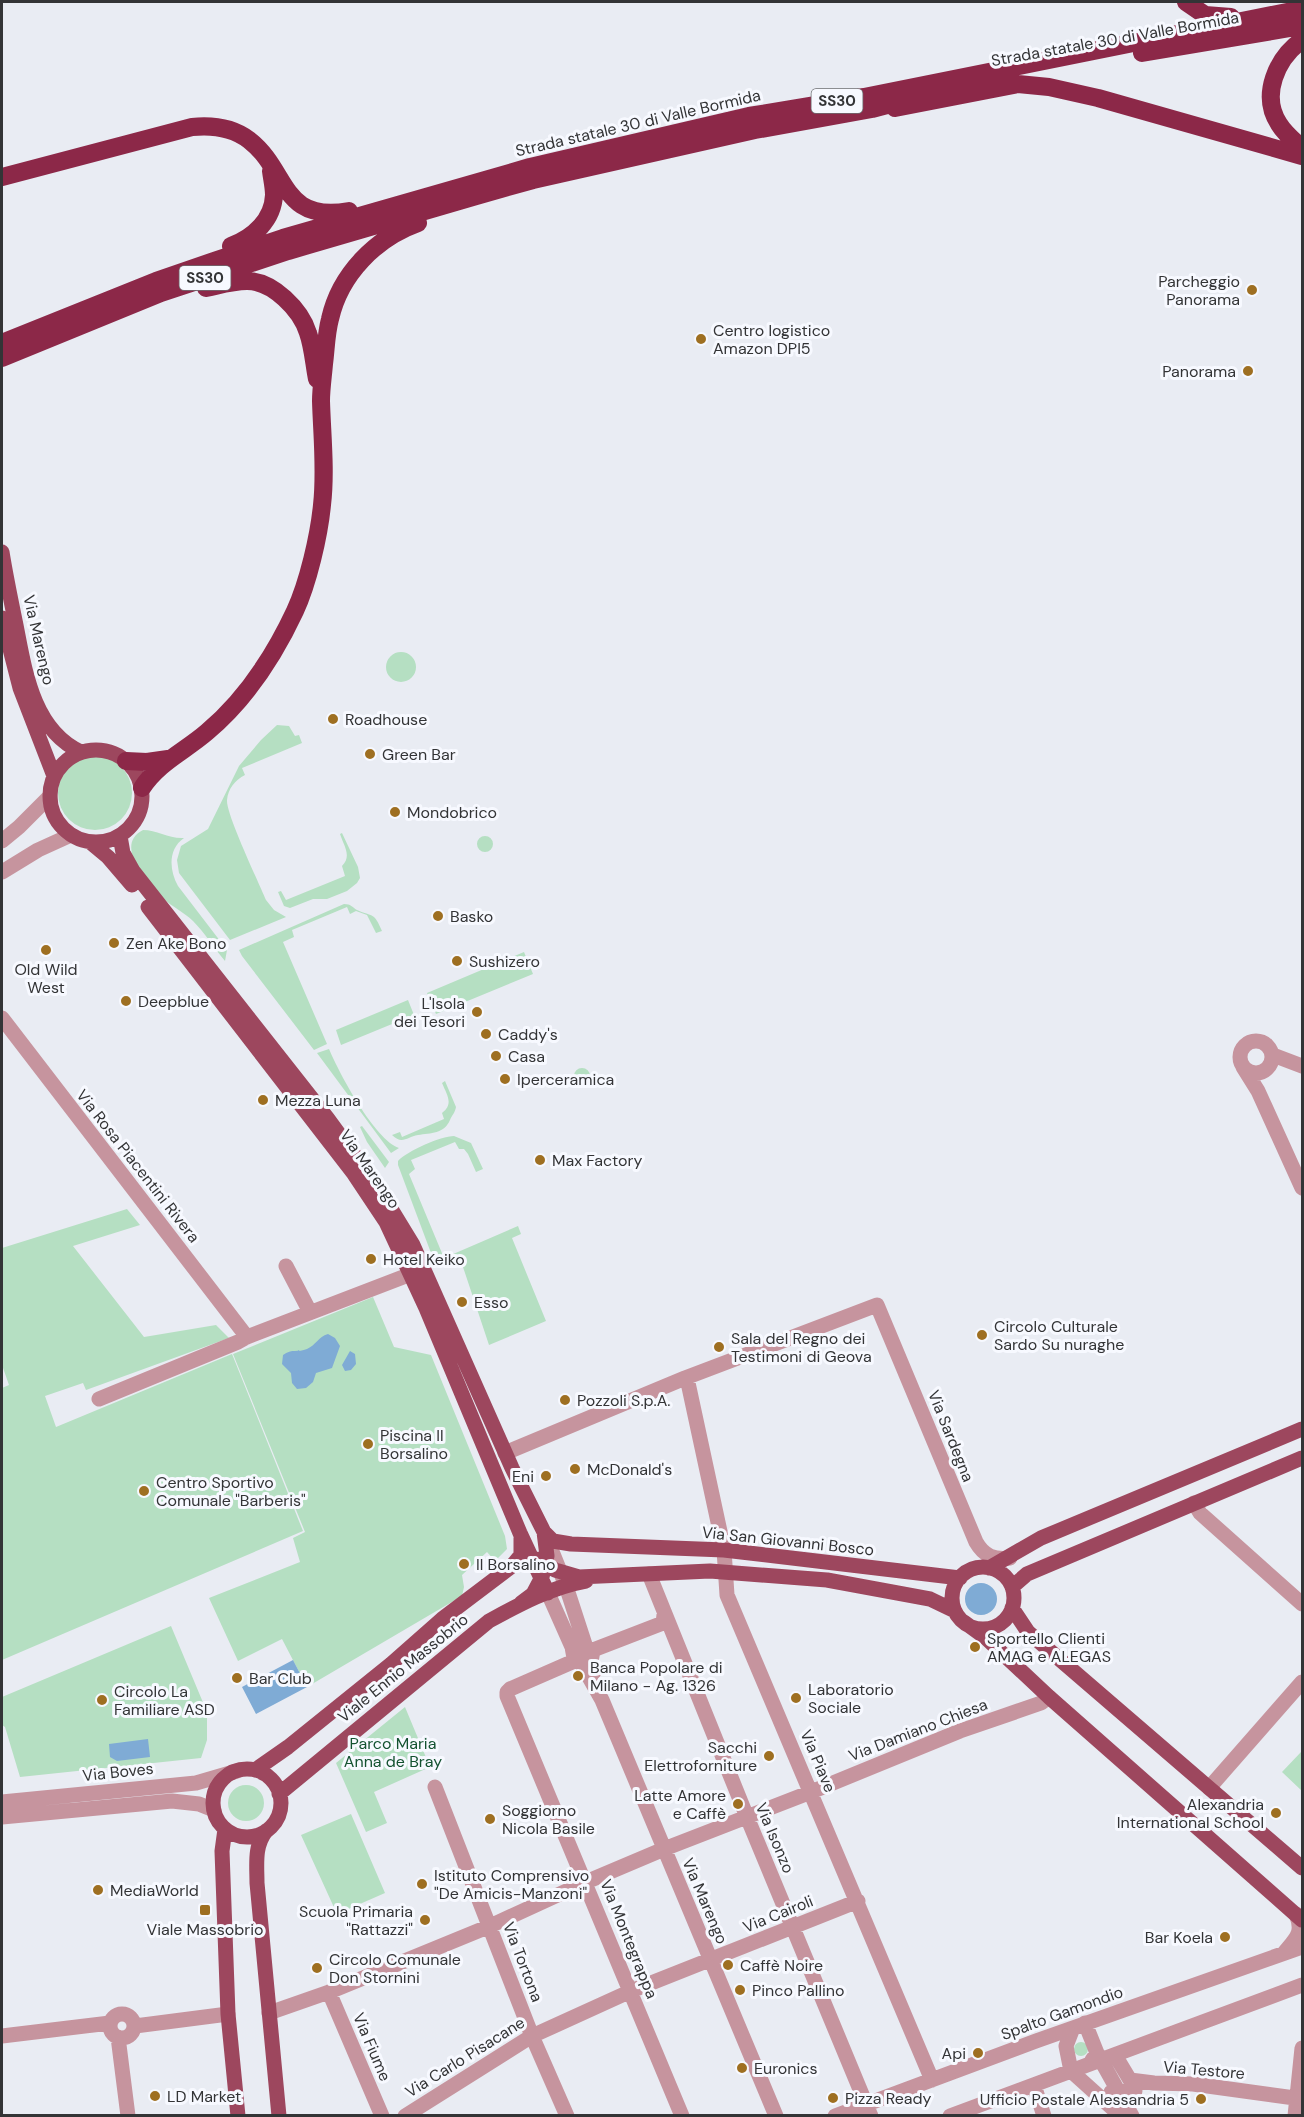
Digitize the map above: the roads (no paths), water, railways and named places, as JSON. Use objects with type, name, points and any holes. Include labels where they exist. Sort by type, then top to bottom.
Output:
[{"type":"highway","points":[[1186,2],[1205,15],[1269,16]]},
{"type":"highway","name":"Strada statale 30 di Valle Bormida","points":[[2,358],[32,339],[156,280],[283,238],[530,167],[749,116],[864,97],[1302,9]]},
{"type":"highway","name":"Strada statale 30 di Valle Bormida","points":[[2,343],[32,339],[161,292],[288,251],[533,180],[743,132],[872,109],[957,86],[1302,26]]},
{"type":"highway","points":[[1302,40],[1291,48],[1280,63],[1272,93],[1273,111],[1278,124],[1302,148]]},
{"type":"highway","points":[[872,109],[902,107],[1018,84],[1049,87],[1098,98],[1302,156]]},
{"type":"highway","points":[[2,177],[192,127],[210,125],[248,139],[263,154],[291,197],[310,210],[331,214],[358,210],[375,212]]},
{"type":"highway","points":[[214,261],[227,248],[251,237],[266,220],[273,203],[274,193],[271,166]]},
{"type":"highway","points":[[321,398],[330,319],[343,284],[354,268],[384,240],[403,228],[464,208],[476,196]]},
{"type":"highway","points":[[142,788],[168,759],[206,733],[238,702],[258,676],[295,610],[311,560],[322,506],[324,451],[321,398],[308,332],[295,309],[275,290],[250,280],[226,283],[176,296],[161,292]]},
{"type":"highway","points":[[126,761],[147,762],[168,759]]},
{"type":"main road","name":"Via Marengo","points":[[2,552],[20,646],[36,701],[46,723],[56,735],[81,752]]},
{"type":"main road","name":"Via Marengo","points":[[2,618],[20,688],[54,776]]},
{"type":"main road","points":[[90,750],[104,750],[126,761],[138,775],[142,788],[139,814],[131,827],[120,836],[104,842],[90,842],[71,835],[56,820],[50,796],[54,776],[64,762],[81,752],[90,750]]},
{"type":"main road","points":[[120,836],[122,850],[133,871],[289,1068],[369,1174],[393,1210],[423,1266],[505,1454],[544,1532],[548,1570]]},
{"type":"main road","name":"Via Marengo","points":[[90,842],[100,849],[118,869],[354,1174],[386,1222],[411,1274],[520,1533],[548,1570]]},
{"type":"main road","name":"Via San Giovanni Bosco","points":[[544,1532],[548,1538],[574,1546],[724,1550],[960,1578],[973,1569],[989,1568],[1010,1558],[1041,1538],[1302,1429]]},
{"type":"main road","points":[[1012,1587],[1027,1574],[1302,1458]]},
{"type":"main road","points":[[1177,1482],[1183,1494],[1194,1503]]},
{"type":"main road","points":[[506,1571],[521,1555],[520,1533]]},
{"type":"main road","points":[[521,1603],[533,1594],[548,1570],[574,1546]]},
{"type":"main road","points":[[548,1570],[579,1577],[710,1571],[827,1580],[930,1599],[977,1628],[992,1628],[1004,1620],[1012,1608],[1012,1587],[1005,1577],[989,1568]]},
{"type":"main road","points":[[506,1571],[548,1570],[616,1576]]},
{"type":"main road","name":"Viale Ennio Massobrio","points":[[255,1770],[288,1748],[442,1619],[506,1571]]},
{"type":"main road","points":[[960,1578],[952,1594],[960,1616],[1299,1917]]},
{"type":"main road","name":"Viale Ennio Massobrio","points":[[279,1794],[447,1654],[489,1621],[521,1603]]},
{"type":"main road","points":[[1012,1608],[1028,1632],[1302,1868]]},
{"type":"main road","points":[[266,1831],[256,1836],[235,1835],[218,1821],[214,1810],[214,1795],[217,1787],[229,1774],[255,1770],[266,1775],[274,1784],[281,1804],[279,1815],[262,1836],[257,1851],[257,1883],[279,2115]]},
{"type":"main road","points":[[225,1829],[222,1851],[228,2014],[238,2115]]},
{"type":"street","points":[[2,841],[50,796]]},
{"type":"street","points":[[2,872],[38,850],[71,835]]},
{"type":"street","name":"Via Rosa Piacentini Rivera","points":[[2,1018],[247,1337]]},
{"type":"street","points":[[1261,1100],[1261,1081],[1270,1062],[1269,1046],[1259,1040],[1249,1041],[1240,1052],[1243,1067],[1302,1188]]},
{"type":"street","points":[[1243,1067],[1254,1073],[1270,1062],[1302,1066]]},
{"type":"street","points":[[286,1266],[310,1312]]},
{"type":"street","points":[[99,1399],[247,1337],[411,1274]]},
{"type":"street","name":"Via Sardegna","points":[[687,1378],[877,1305],[976,1542],[988,1556],[997,1559],[1010,1558]]},
{"type":"street","points":[[505,1454],[687,1378]]},
{"type":"street","name":"Via Piave","points":[[687,1378],[724,1550],[728,1595],[932,2080]]},
{"type":"street","points":[[1194,1503],[1200,1513],[1302,1604]]},
{"type":"street","name":"Via Marengo","points":[[548,1570],[574,1610],[602,1700],[776,2115]]},
{"type":"street","name":"Via Marengo","points":[[548,1570],[558,1615],[572,1647],[602,1700]]},
{"type":"street","name":"Via Isonzo","points":[[649,1574],[868,2110]]},
{"type":"street","points":[[574,1610],[573,1597],[580,1586],[616,1576]]},
{"type":"street","points":[[521,1603],[540,1601],[552,1608],[558,1615]]},
{"type":"street","points":[[591,1662],[593,1650],[663,1623],[664,1615]]},
{"type":"street","name":"Via Montegrappa","points":[[572,1647],[574,1658],[572,1662],[514,1687],[507,1692],[507,1695],[682,2115]]},
{"type":"street","points":[[1209,1788],[1302,1682]]},
{"type":"street","name":"Via Damiano Chiesa","points":[[269,2013],[330,1992],[490,1926],[664,1849],[960,1731],[1041,1703],[1049,1697]]},
{"type":"street","name":"Via Boves","points":[[2,1802],[196,1783],[237,1771]]},
{"type":"street","name":"Via Tortona","points":[[435,1787],[532,2036],[567,2115]]},
{"type":"street","name":"Via Boves","points":[[2,1817],[172,1801],[199,1804],[214,1810]]},
{"type":"street","name":"Via Cairoli","points":[[711,1960],[858,1901]]},
{"type":"street","points":[[1283,1954],[1299,1933],[1299,1917]]},
{"type":"street","name":"Spalto Gamondio","points":[[835,2115],[868,2110],[932,2080],[1302,1947]]},
{"type":"street","name":"Via Carlo Pisacane","points":[[405,2115],[532,2036],[631,1991],[711,1960]]},
{"type":"street","points":[[950,2115],[1302,1986]]},
{"type":"street","name":"Via Fiume","points":[[330,1992],[382,2115]]},
{"type":"street","points":[[2,2036],[77,2028],[122,2029],[158,2021],[228,2014]]},
{"type":"street","points":[[1079,2026],[1118,2091],[1127,2112],[1097,2095],[1071,2071],[1066,2046],[1079,2026]]},
{"type":"street","points":[[122,2029],[123,2070],[128,2115]]},
{"type":"street","points":[[1295,2115],[1300,2099],[1302,2048]]},
{"type":"street","name":"Via Testore","points":[[1100,2059],[1130,2080],[1193,2084],[1300,2099]]},
{"type":"street","points":[[1127,2112],[1127,2098],[1154,2083]]},
{"type":"street","points":[[1034,2085],[1044,2115]]},
{"type":"street","points":[[1097,2095],[1118,2091],[1136,2091]]},
{"type":"water","points":[[328,1334],[335,1338],[340,1346],[332,1368],[316,1373],[313,1382],[306,1388],[297,1389],[292,1383],[291,1373],[282,1364],[283,1355],[307,1349]]},
{"type":"water","points":[[350,1351],[355,1354],[356,1364],[351,1370],[345,1371],[342,1365]]},
{"type":"water","points":[[981,1583],[992,1588],[997,1599],[992,1610],[981,1615],[970,1610],[965,1599],[970,1588]]},
{"type":"water","points":[[293,1660],[307,1687],[256,1714],[242,1687]]},
{"type":"water","points":[[148,1739],[150,1757],[117,1761],[110,1757],[109,1744]]},
{"type":"place","name":"Parcheggio Panorama","points":[[1252,290]]},
{"type":"place","name":"Centro logistico Amazon DPI5","points":[[701,339]]},
{"type":"place","name":"Panorama","points":[[1248,371]]},
{"type":"place","name":"Roadhouse","points":[[333,719]]},
{"type":"place","name":"Green Bar","points":[[370,754]]},
{"type":"place","name":"Mondobrico","points":[[395,812]]},
{"type":"place","name":"Basko","points":[[438,916]]},
{"type":"place","name":"Zen Ake Bono","points":[[114,943]]},
{"type":"place","name":"Old Wild West","points":[[46,950]]},
{"type":"place","name":"Sushizero","points":[[457,961]]},
{"type":"place","name":"Deepblue","points":[[126,1001]]},
{"type":"place","name":"L'Isola dei Tesori","points":[[477,1012]]},
{"type":"place","name":"Caddy's","points":[[486,1034]]},
{"type":"place","name":"Casa","points":[[496,1056]]},
{"type":"place","name":"Iperceramica","points":[[505,1079]]},
{"type":"place","name":"Mezza Luna","points":[[263,1100]]},
{"type":"place","name":"Max Factory","points":[[540,1160]]},
{"type":"place","name":"Hotel Keiko","points":[[371,1259]]},
{"type":"place","name":"Esso","points":[[462,1302]]},
{"type":"place","name":"Circolo Culturale Sardo Su nuraghe","points":[[982,1335]]},
{"type":"place","name":"Sala del Regno dei Testimoni di Geova","points":[[719,1347]]},
{"type":"place","name":"Pozzoli S.p.A.","points":[[565,1400]]},
{"type":"place","name":"Piscina Il Borsalino","points":[[368,1444]]},
{"type":"place","name":"McDonald's","points":[[575,1469]]},
{"type":"place","name":"Eni","points":[[546,1476]]},
{"type":"place","name":"Centro Sportivo Comunale \"Barberis\"","points":[[144,1491]]},
{"type":"place","name":"Il Borsalino","points":[[464,1564]]},
{"type":"place","name":"Sportello Clienti AMAG e ALEGAS","points":[[975,1647]]},
{"type":"place","name":"Banca Popolare di Milano - Ag. 1326","points":[[578,1676]]},
{"type":"place","name":"Bar Club","points":[[237,1678]]},
{"type":"place","name":"Laboratorio Sociale","points":[[796,1698]]},
{"type":"place","name":"Circolo La Familiare ASD","points":[[102,1700]]},
{"type":"place","name":"Sacchi Elettroforniture","points":[[769,1756]]},
{"type":"place","name":"Latte Amore e Caffè","points":[[738,1804]]},
{"type":"place","name":"Alexandria International School","points":[[1276,1813]]},
{"type":"place","name":"Soggiorno Nicola Basile","points":[[490,1819]]},
{"type":"place","name":"Istituto Comprensivo \"De Amicis-Manzoni\"","points":[[422,1884]]},
{"type":"place","name":"MediaWorld","points":[[98,1890]]},
{"type":"place","name":"Viale Massobrio","points":[[205,1910]]},
{"type":"place","name":"Scuola Primaria \"Rattazzi\"","points":[[425,1920]]},
{"type":"place","name":"Bar Koela","points":[[1225,1937]]},
{"type":"place","name":"Caffè Noire","points":[[728,1965]]},
{"type":"place","name":"Circolo Comunale Don Stornini","points":[[317,1968]]},
{"type":"place","name":"Pinco Pallino","points":[[740,1990]]},
{"type":"place","name":"Api","points":[[978,2053]]},
{"type":"place","name":"Euronics","points":[[742,2068]]},
{"type":"place","name":"LD Market","points":[[155,2096]]},
{"type":"place","name":"Pizza Ready","points":[[833,2098]]},
{"type":"place","name":"Ufficio Postale Alessandria 5","points":[[1201,2099]]},
{"type":"park label","name":"Parco Maria Anna de Bray","points":[[393,1752]]}]
